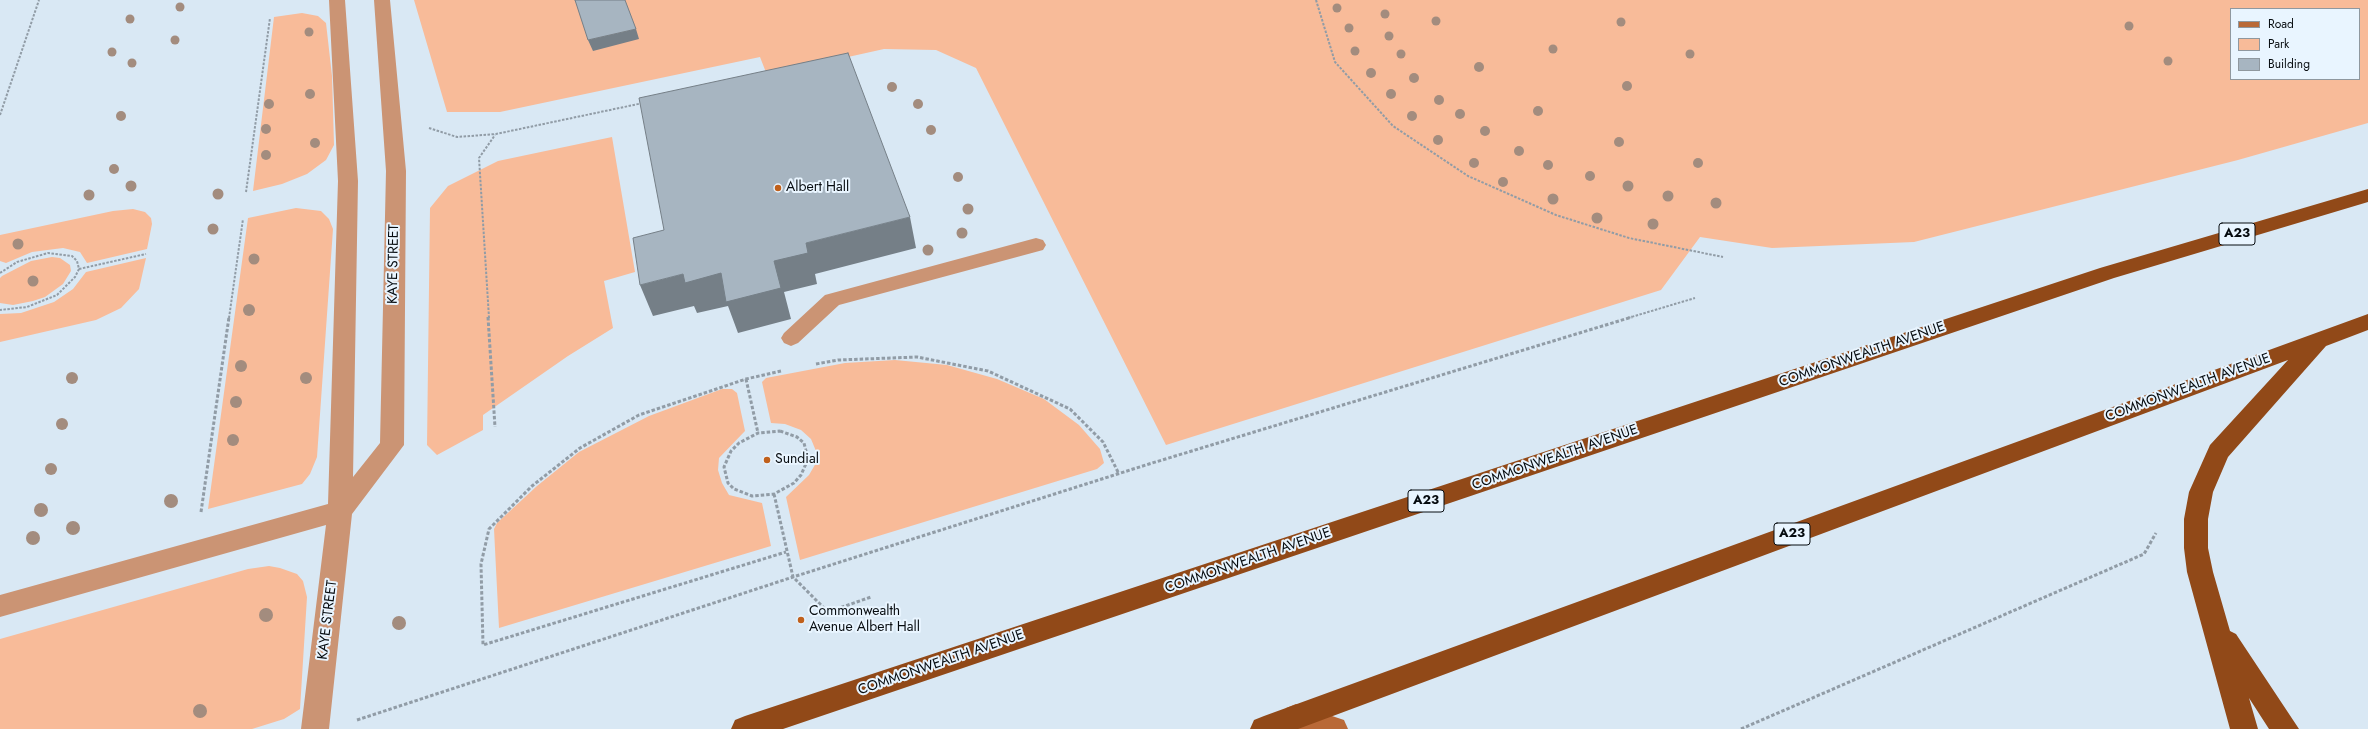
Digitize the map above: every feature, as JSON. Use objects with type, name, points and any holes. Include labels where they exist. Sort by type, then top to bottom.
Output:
[{"type":"highway","name":"COMMONWEALTH AVENUE","points":[[745,729],[2107,272],[2368,195]]},
{"type":"highway","name":"COMMONWEALTH AVENUE","points":[[1264,729],[2368,322]]},
{"type":"highway","points":[[2244,729],[2214,621],[2196,548],[2196,518],[2201,492],[2218,452],[2320,339]]},
{"type":"highway","points":[[2214,621],[2285,729]]},
{"type":"main road","points":[[1296,717],[1334,729]]},
{"type":"street","name":"KAYE STREET","points":[[315,729],[340,511],[348,181],[337,0]]},
{"type":"street","name":"KAYE STREET","points":[[340,511],[392,445],[396,171],[382,0]]},
{"type":"street","points":[[0,606],[340,511]]},
{"type":"lane","points":[[791,338],[832,300],[1036,245]]},
{"type":"path","points":[[0,116],[39,0]]},
{"type":"path","points":[[1316,0],[1335,62],[1393,126],[1468,176],[1570,220],[1628,238],[1723,257]]},
{"type":"path","points":[[246,192],[270,18]]},
{"type":"path","points":[[0,100],[6,99]]},
{"type":"path","points":[[425,127],[457,137],[496,134],[645,103]]},
{"type":"path","points":[[496,134],[479,158],[496,427]]},
{"type":"path","points":[[201,513],[243,218]]},
{"type":"path","points":[[0,272],[27,258],[48,253],[72,256],[77,261],[79,269],[75,277],[57,295],[27,307],[0,310]]},
{"type":"path","points":[[79,269],[146,254]]},
{"type":"path","points":[[352,722],[793,577],[1119,474],[1695,298]]},
{"type":"path","points":[[815,364],[838,360],[917,357],[988,371],[1070,409],[1103,442],[1119,474]]},
{"type":"path","points":[[784,371],[746,379],[639,415],[580,448],[532,486],[489,529],[481,564],[483,645],[786,552]]},
{"type":"path","points":[[746,379],[758,433]]},
{"type":"path","points":[[780,431],[789,434],[804,443],[807,450],[807,463],[801,475],[794,483],[774,494],[752,496],[742,494],[728,483],[724,467],[731,451],[739,443],[758,433],[780,431]]},
{"type":"path","points":[[774,494],[786,552],[793,577],[828,612],[871,597]]},
{"type":"path","points":[[1741,729],[2144,554],[2157,531],[2196,548]]},
{"type":"green space","points":[[414,0],[2368,0],[2368,123],[2238,160],[1914,242],[1772,248],[1700,237],[1661,290],[1166,445],[976,68],[936,50],[884,49],[767,75],[760,57],[500,112],[447,112]]},
{"type":"green space","points":[[302,13],[318,16],[326,23],[332,76],[334,145],[326,160],[307,174],[282,184],[253,191],[274,17]]},
{"type":"green space","points":[[612,137],[635,272],[604,281],[613,328],[568,356],[483,415],[483,430],[437,455],[427,445],[430,208],[448,186],[498,161]]},
{"type":"green space","points":[[296,208],[321,211],[329,219],[333,229],[317,457],[310,474],[302,484],[208,509],[248,218]]},
{"type":"green space","points":[[133,209],[145,212],[151,218],[152,224],[147,249],[87,263],[80,252],[63,248],[32,252],[6,263],[0,261],[0,235],[113,211]]},
{"type":"green space","points":[[52,257],[60,258],[70,265],[71,271],[63,284],[45,297],[33,301],[13,305],[0,303],[0,278],[2,276],[31,261]]},
{"type":"green space","points":[[146,258],[139,289],[121,308],[96,320],[0,342],[0,314],[21,313],[54,302],[73,289],[86,272]]},
{"type":"green space","points":[[895,360],[947,365],[997,379],[1044,399],[1079,425],[1100,449],[1104,463],[1097,469],[800,560],[786,497],[809,475],[816,463],[816,451],[811,439],[801,430],[785,424],[771,423],[762,382],[766,378],[845,363]]},
{"type":"green space","points":[[722,389],[732,389],[737,393],[745,431],[719,458],[718,470],[722,483],[729,495],[762,503],[771,546],[499,628],[494,529],[497,523],[537,486],[579,452],[649,416]]},
{"type":"green space","points":[[269,566],[297,574],[303,581],[307,597],[300,709],[284,719],[252,729],[0,729],[0,639],[248,569]]},
{"type":"building","points":[[575,0],[625,0],[636,29],[588,40]]},
{"type":"building","name":"Albert Hall","points":[[848,53],[910,217],[806,243],[808,253],[774,261],[781,288],[726,302],[721,273],[685,283],[683,274],[640,285],[633,238],[664,230],[639,98]]},
{"type":"place","name":"Albert Hall","points":[[778,188]]},
{"type":"place","name":"Sundial","points":[[767,460]]},
{"type":"place","name":"Commonwealth Avenue Albert Hall","points":[[801,620]]}]
